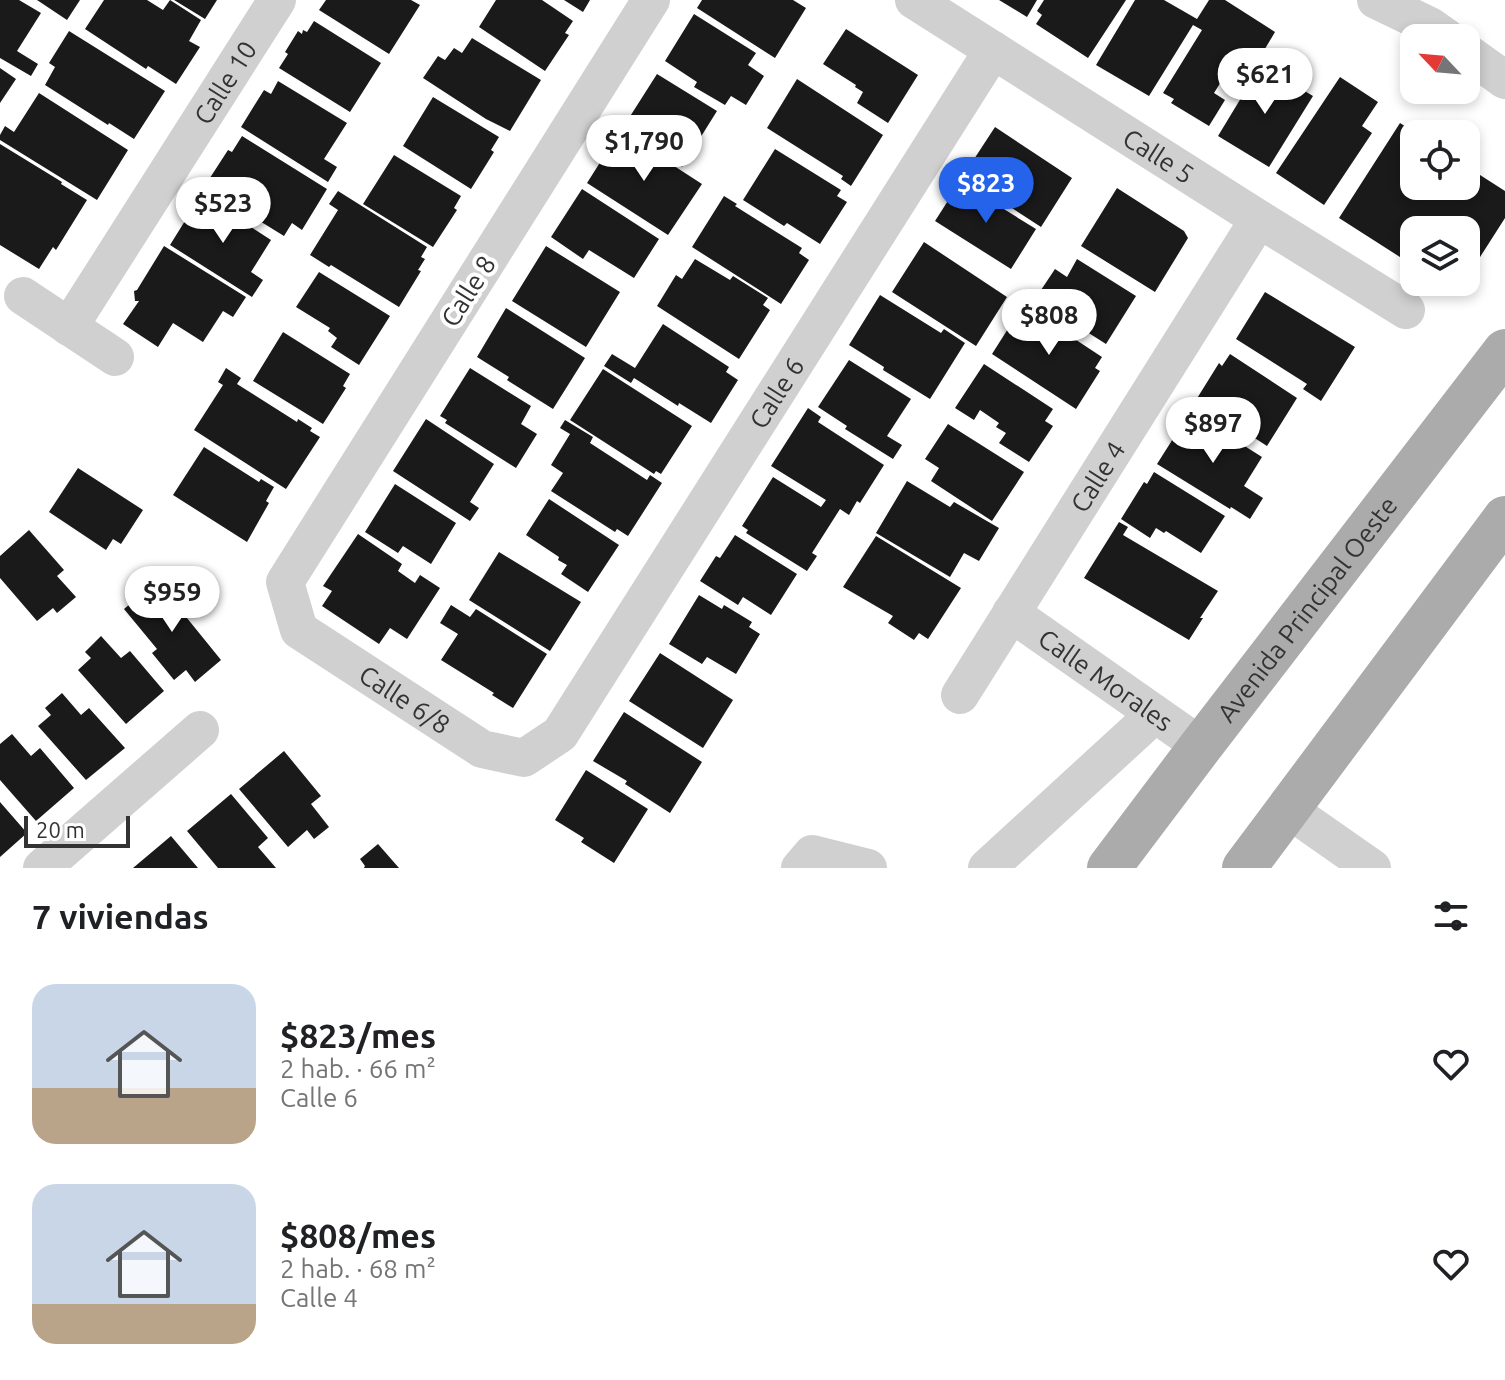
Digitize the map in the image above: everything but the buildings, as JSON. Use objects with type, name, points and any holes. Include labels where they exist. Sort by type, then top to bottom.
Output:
[{"type":"main road","name":"Avenida Principal Oeste","points":[[1109,868],[1505,351]]},
{"type":"main road","points":[[1244,868],[1505,518]]},
{"type":"street","name":"Calle 10","points":[[69,327],[277,0]]},
{"type":"street","name":"Calle 8","points":[[285,582],[651,0]]},
{"type":"street","name":"Calle 5","points":[[914,0],[1406,310]]},
{"type":"street","points":[[1376,0],[1426,24]]},
{"type":"street","name":"Calle 6","points":[[560,734],[993,50]]},
{"type":"street","points":[[1480,62],[1505,80]]},
{"type":"street","name":"Calle 4","points":[[960,695],[1259,219]]},
{"type":"street","points":[[23,296],[115,357]]},
{"type":"street","name":"Calle 6/8","points":[[285,582],[299,630],[482,749],[524,758],[560,734]]},
{"type":"street","name":"Calle Morales","points":[[1011,613],[1201,746]]},
{"type":"street","points":[[987,868],[1155,714]]},
{"type":"street","points":[[42,868],[200,730]]},
{"type":"street","points":[[1289,810],[1372,868]]},
{"type":"street","points":[[800,868],[812,854],[868,868]]}]
